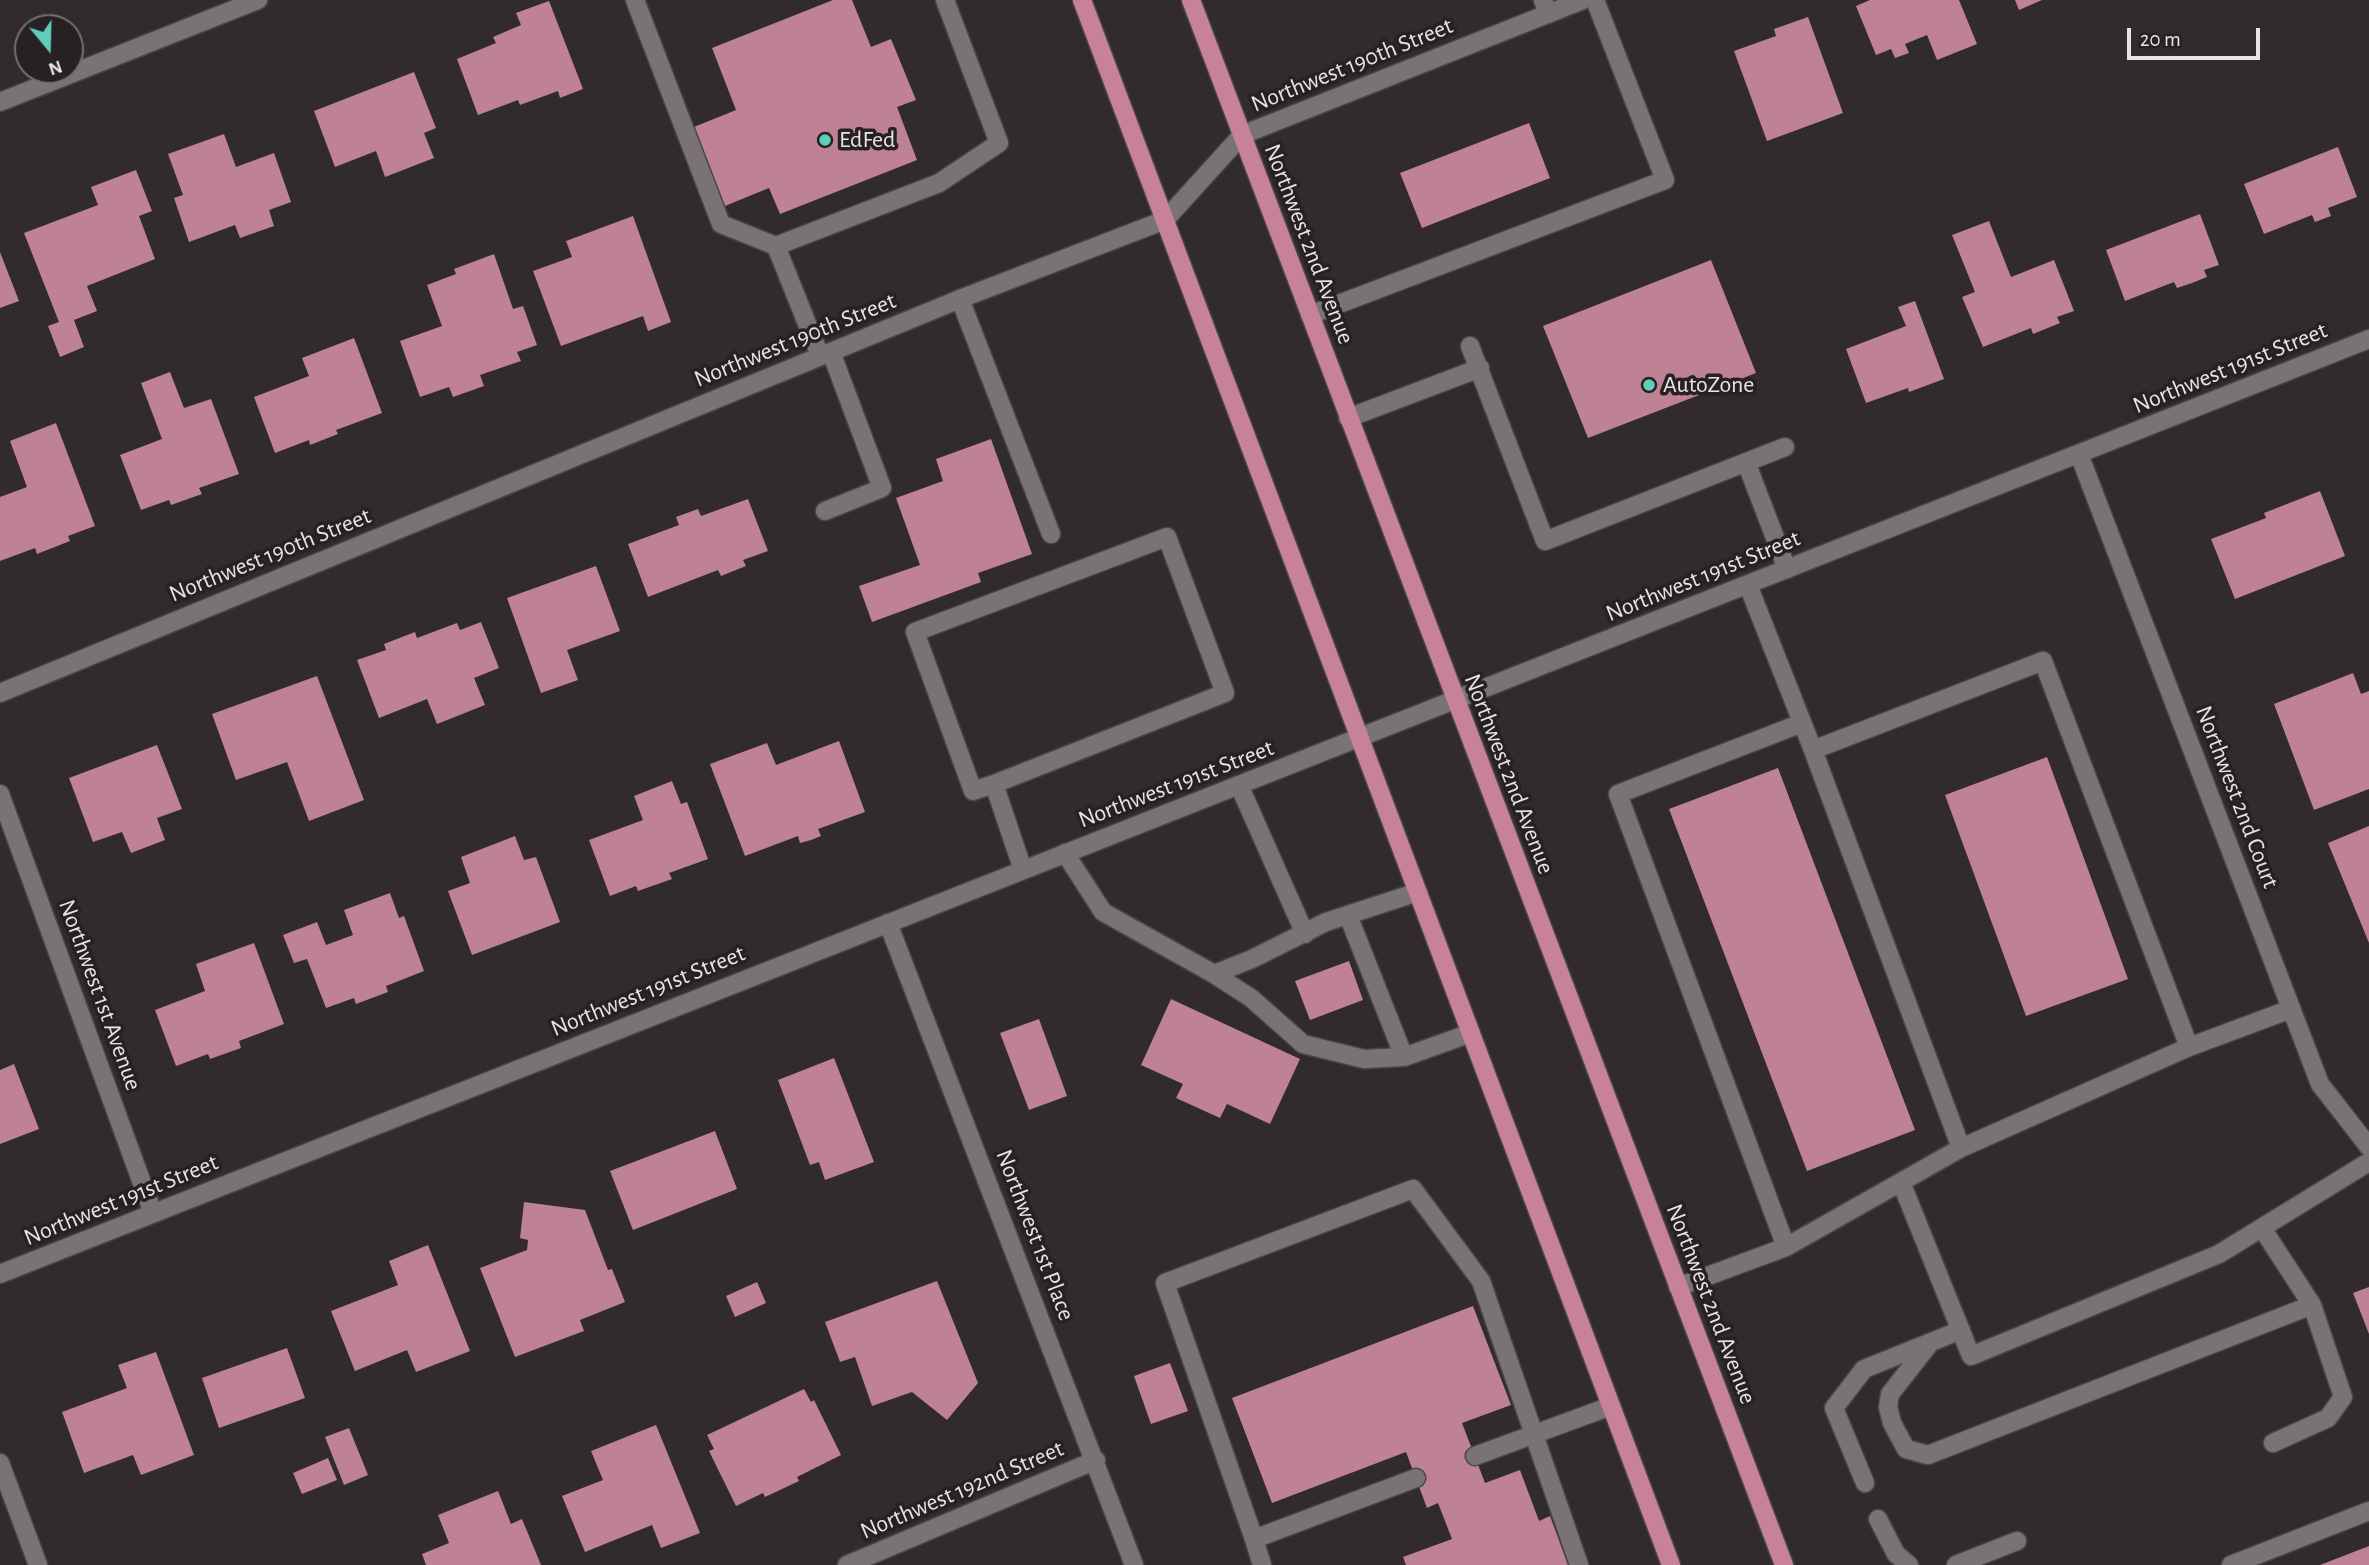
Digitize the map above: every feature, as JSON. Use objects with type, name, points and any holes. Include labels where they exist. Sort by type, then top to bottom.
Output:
[{"type":"main road","points":[[1082,0],[1671,1565]]},
{"type":"main road","name":"Northwest 2nd Avenue","points":[[1191,0],[1784,1565]]},
{"type":"street","points":[[0,102],[258,0]]},
{"type":"street","points":[[635,0],[720,224],[776,246],[939,183],[999,143],[945,0]]},
{"type":"street","name":"Northwest 190th Street","points":[[0,692],[960,299],[1165,220],[1242,135],[1546,7],[1583,0]]},
{"type":"street","points":[[1310,315],[1665,180],[1595,0]]},
{"type":"street","points":[[776,246],[882,488],[825,511]]},
{"type":"street","points":[[960,299],[1051,534]]},
{"type":"street","name":"Northwest 191st Street","points":[[0,1274],[2369,339]]},
{"type":"street","points":[[1470,346],[1545,541],[1785,447]]},
{"type":"street","points":[[1348,418],[1480,368]]},
{"type":"street","name":"Northwest 2nd Court","points":[[2079,454],[2320,1084],[2369,1147]]},
{"type":"street","points":[[1745,462],[1787,569]]},
{"type":"street","points":[[1167,537],[1225,693],[994,784],[973,791],[915,632],[1167,537]]},
{"type":"street","points":[[1748,585],[1813,750],[1961,1148]]},
{"type":"street","points":[[1813,750],[2043,662],[2189,1047]]},
{"type":"street","points":[[1786,1247],[1618,794],[1802,723]]},
{"type":"street","points":[[994,784],[1023,870]]},
{"type":"street","points":[[1239,785],[1305,934]]},
{"type":"street","name":"Northwest 1st Avenue","points":[[0,793],[153,1213]]},
{"type":"street","points":[[1065,853],[1103,912],[1214,974],[1251,998],[1303,1044],[1364,1059],[1404,1057],[1472,1033]]},
{"type":"street","points":[[1214,974],[1326,922],[1418,892]]},
{"type":"street","points":[[1348,915],[1404,1057]]},
{"type":"street","name":"Northwest 1st Place","points":[[888,923],[1134,1565]]},
{"type":"street","points":[[1678,1287],[1786,1247],[1961,1148],[2189,1047],[2291,1009]]},
{"type":"street","points":[[1901,1182],[1971,1356],[2219,1254],[2369,1162]]},
{"type":"street","points":[[1262,1565],[1165,1283],[1413,1189],[1481,1281],[1579,1565]]},
{"type":"street","points":[[2262,1228],[2312,1305],[2343,1397],[2328,1418],[2273,1443]]},
{"type":"street","points":[[1930,1343],[1890,1394],[1888,1407],[1892,1423],[1906,1449],[1928,1455],[2312,1305]]},
{"type":"street","points":[[1865,1483],[1834,1408],[1864,1369],[1961,1330]]},
{"type":"street","points":[[1475,1456],[1611,1406]]},
{"type":"street","name":"Northwest 192nd Street","points":[[847,1565],[1096,1460]]},
{"type":"street","points":[[0,1462],[38,1565]]},
{"type":"street","points":[[1254,1539],[1416,1478]]},
{"type":"street","points":[[2231,1565],[2369,1511]]},
{"type":"street","points":[[1878,1519],[1896,1555],[1909,1565]]},
{"type":"street","points":[[1956,1565],[2017,1541]]},
{"type":"building","points":[[833,0],[852,0],[871,47],[891,39],[916,100],[897,107],[917,160],[780,214],[769,188],[720,208],[689,129],[736,110],[712,48]]},
{"type":"building","points":[[1870,0],[1959,0],[1977,44],[1937,60],[1927,35],[1905,44],[1909,53],[1895,58],[1891,49],[1876,55],[1856,6]]},
{"type":"building","points":[[2015,0],[2042,0],[2019,10]]},
{"type":"building","points":[[549,1],[583,89],[560,98],[558,91],[520,105],[518,100],[478,115],[457,59],[496,43],[493,37],[521,25],[516,13]]},
{"type":"building","points":[[1808,17],[1843,113],[1767,141],[1734,51],[1776,36],[1774,29]]},
{"type":"building","points":[[414,72],[436,128],[424,133],[434,158],[385,177],[376,151],[335,167],[314,111]]},
{"type":"building","points":[[1529,123],[1550,178],[1422,228],[1400,173]]},
{"type":"building","points":[[224,134],[236,167],[274,153],[291,202],[269,210],[274,226],[240,238],[235,225],[189,242],[174,198],[183,195],[168,154]]},
{"type":"building","points":[[2338,147],[2357,197],[2328,208],[2331,216],[2315,222],[2312,215],[2264,234],[2244,184]]},
{"type":"building","points":[[136,170],[152,211],[139,216],[155,259],[87,286],[97,311],[74,320],[84,347],[60,357],[48,326],[59,322],[24,233],[98,205],[91,187]]},
{"type":"building","points":[[2200,214],[2219,265],[2204,270],[2207,277],[2192,283],[2177,288],[2174,282],[2125,301],[2106,250]]},
{"type":"building","points":[[633,216],[671,322],[648,331],[643,316],[561,346],[533,271],[572,257],[566,241]]},
{"type":"building","points":[[1989,221],[2011,277],[2054,260],[2074,311],[2057,317],[2060,323],[2033,334],[2031,328],[1983,347],[1962,297],[1975,292],[1952,235]]},
{"type":"building","points":[[0,252],[19,301],[0,308]]},
{"type":"building","points":[[494,254],[513,309],[523,306],[537,345],[517,352],[521,361],[480,375],[484,386],[453,397],[449,387],[420,397],[400,341],[442,326],[427,285],[456,274],[454,269]]},
{"type":"building","points":[[1711,260],[1756,373],[1588,438],[1543,326]]},
{"type":"building","points":[[1915,301],[1944,379],[1909,392],[1908,388],[1866,403],[1846,349],[1906,326],[1898,307]]},
{"type":"building","points":[[354,338],[382,413],[336,430],[338,434],[310,445],[309,440],[275,453],[254,397],[309,376],[302,358]]},
{"type":"building","points":[[170,372],[184,408],[211,399],[239,474],[199,488],[202,494],[171,505],[169,500],[141,510],[120,455],[162,439],[141,383]]},
{"type":"building","points":[[56,423],[95,526],[68,536],[70,541],[37,554],[35,548],[0,561],[0,497],[27,487],[10,441]]},
{"type":"building","points":[[991,439],[1032,554],[978,573],[981,582],[872,622],[859,586],[920,565],[896,498],[943,481],[936,459]]},
{"type":"building","points":[[2320,491],[2345,556],[2235,599],[2211,539],[2266,518],[2264,513]]},
{"type":"building","points":[[748,499],[768,551],[743,560],[746,566],[721,576],[718,570],[648,597],[628,544],[679,525],[676,517],[698,509],[701,516]]},
{"type":"building","points":[[596,566],[620,631],[567,650],[578,680],[541,693],[507,598]]},
{"type":"building","points":[[481,622],[499,668],[474,678],[485,705],[437,724],[427,699],[379,718],[357,660],[386,650],[384,644],[415,632],[417,638],[457,623],[460,630]]},
{"type":"building","points":[[2353,673],[2361,694],[2369,691],[2369,789],[2314,810],[2274,704]]},
{"type":"building","points":[[317,676],[364,800],[309,821],[287,762],[236,780],[212,714]]},
{"type":"building","points":[[839,741],[865,812],[818,829],[821,836],[811,840],[800,843],[798,836],[745,856],[710,764],[767,743],[776,765]]},
{"type":"building","points":[[157,745],[182,809],[157,818],[165,840],[131,853],[122,832],[93,842],[69,778]]},
{"type":"building","points":[[2047,757],[2128,979],[2026,1016],[1945,795]]},
{"type":"building","points":[[1778,768],[1915,1130],[1807,1171],[1669,809]]},
{"type":"building","points":[[672,781],[681,804],[687,802],[708,859],[669,873],[672,879],[638,891],[636,886],[610,896],[589,840],[643,820],[634,796]]},
{"type":"building","points":[[2369,826],[2369,943],[2328,843]]},
{"type":"building","points":[[515,836],[524,860],[536,857],[560,922],[472,955],[448,891],[470,883],[461,857]]},
{"type":"building","points":[[390,893],[399,918],[404,916],[424,971],[386,986],[388,992],[356,1004],[354,998],[326,1008],[307,959],[294,963],[283,935],[317,922],[326,945],[353,935],[344,910]]},
{"type":"building","points":[[254,943],[284,1024],[239,1041],[241,1048],[210,1059],[208,1054],[176,1066],[155,1010],[205,991],[196,964]]},
{"type":"building","points":[[1349,961],[1363,1000],[1310,1020],[1295,981]]},
{"type":"building","points":[[1171,999],[1300,1059],[1270,1124],[1227,1104],[1220,1118],[1176,1098],[1183,1084],[1141,1065]]},
{"type":"building","points":[[1039,1019],[1067,1096],[1029,1110],[1000,1033]]},
{"type":"building","points":[[834,1058],[874,1162],[825,1180],[819,1162],[810,1165],[778,1080]]},
{"type":"building","points":[[14,1064],[39,1129],[0,1144],[0,1070]]},
{"type":"building","points":[[715,1131],[737,1189],[633,1230],[610,1171]]},
{"type":"building","points":[[524,1202],[585,1210],[608,1270],[612,1269],[625,1302],[580,1320],[584,1331],[515,1357],[480,1268],[527,1250],[528,1240],[520,1238]]},
{"type":"building","points":[[428,1245],[470,1351],[416,1372],[407,1350],[355,1371],[331,1311],[398,1285],[389,1261]]},
{"type":"building","points":[[937,1281],[978,1383],[947,1420],[912,1392],[872,1406],[855,1357],[840,1362],[825,1322]]},
{"type":"building","points":[[757,1282],[766,1303],[735,1317],[726,1296]]},
{"type":"building","points":[[2369,1287],[2369,1334],[2353,1293]]},
{"type":"building","points":[[1473,1306],[1511,1405],[1462,1423],[1485,1483],[1520,1470],[1539,1521],[1550,1516],[1568,1565],[1406,1565],[1403,1557],[1452,1539],[1438,1503],[1427,1508],[1406,1452],[1272,1503],[1232,1398]]},
{"type":"building","points":[[287,1348],[305,1398],[219,1428],[202,1378]]},
{"type":"building","points":[[156,1352],[194,1455],[141,1475],[133,1455],[84,1473],[62,1412],[127,1388],[118,1365]]},
{"type":"building","points":[[1170,1363],[1188,1411],[1151,1424],[1134,1376]]},
{"type":"building","points":[[804,1389],[811,1402],[814,1400],[841,1455],[797,1477],[799,1481],[765,1497],[763,1493],[736,1506],[709,1451],[714,1449],[707,1435]]},
{"type":"building","points":[[656,1425],[700,1533],[661,1548],[652,1525],[585,1552],[562,1496],[603,1480],[591,1451]]},
{"type":"building","points":[[349,1428],[368,1475],[344,1485],[325,1437]]},
{"type":"building","points":[[328,1458],[337,1480],[302,1494],[293,1473]]},
{"type":"building","points":[[498,1491],[511,1524],[522,1519],[541,1565],[426,1565],[422,1554],[449,1543],[438,1515]]},
{"type":"building","points":[[2369,1546],[2369,1565],[2320,1565]]},
{"type":"place","name":"EdFed","points":[[825,140]]},
{"type":"place","name":"AutoZone","points":[[1649,385]]}]
